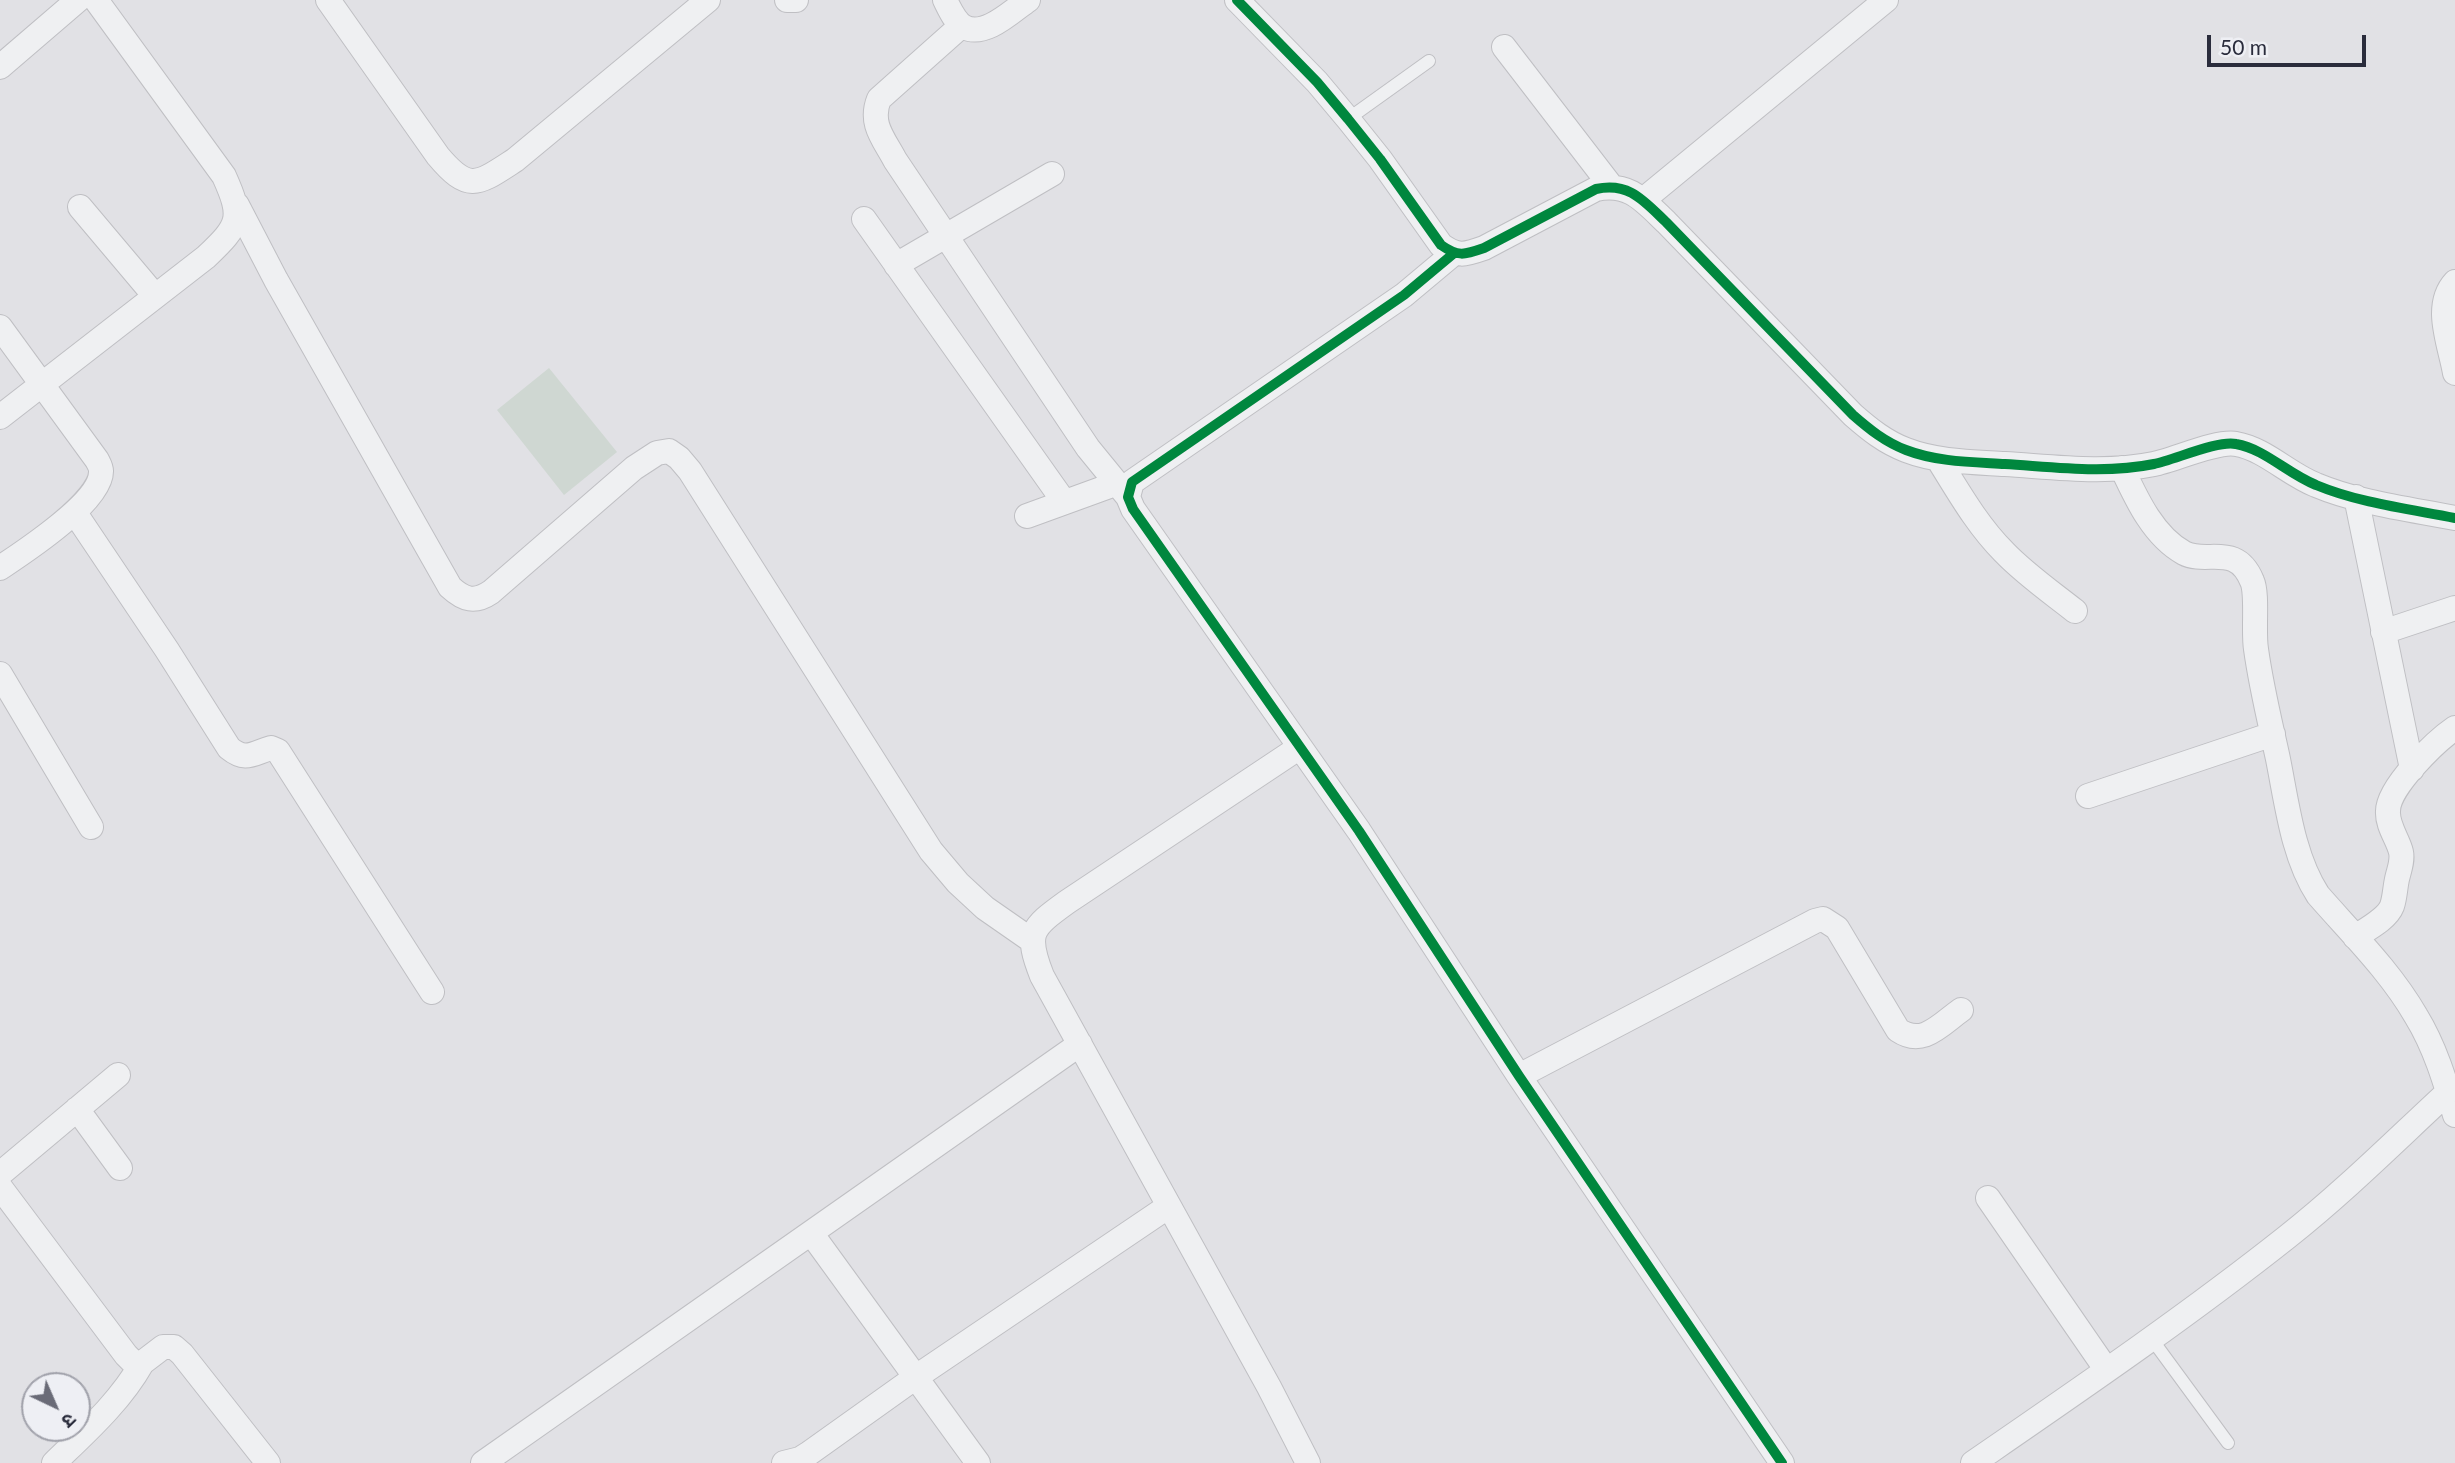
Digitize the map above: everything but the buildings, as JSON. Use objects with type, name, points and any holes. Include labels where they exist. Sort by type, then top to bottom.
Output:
[{"type":"street","points":[[0,66],[78,0]]},
{"type":"street","points":[[96,0],[224,176],[276,280],[450,587],[465,599],[473,600],[491,592],[634,468],[656,453],[669,451],[690,471],[932,851],[958,883],[985,908],[1031,940]]},
{"type":"street","points":[[328,0],[438,156],[455,176],[471,181],[486,179],[515,160],[708,0]]},
{"type":"street","points":[[787,0],[796,0]]},
{"type":"street","points":[[944,0],[961,26],[971,29],[999,21],[1028,0]]},
{"type":"street","points":[[1237,0],[1317,82],[1380,159],[1431,233],[1453,254],[1466,254],[1484,248],[1596,189],[1623,187],[1643,201],[1853,415],[1876,435],[1895,445],[1938,459],[2089,469],[2155,464],[2232,443],[2257,451],[2292,474],[2316,485],[2453,521]]},
{"type":"street","points":[[1643,201],[1886,0]]},
{"type":"street","points":[[961,26],[879,99],[874,112],[876,124],[895,160],[1087,448],[1122,491],[1359,831],[1519,1076],[1782,1463]]},
{"type":"street","points":[[1504,47],[1611,186]]},
{"type":"street","points":[[896,264],[1052,174]]},
{"type":"street","points":[[0,417],[226,238],[236,222],[237,205]]},
{"type":"street","points":[[80,206],[155,296]]},
{"type":"street","points":[[864,219],[1060,496]]},
{"type":"street","points":[[1027,516],[1122,491],[1421,282],[1453,254]]},
{"type":"street","points":[[2455,282],[2447,291],[2443,314],[2455,373]]},
{"type":"street","points":[[0,327],[97,460],[101,471],[97,484],[75,513],[0,568]]},
{"type":"street","points":[[1938,459],[1962,498],[2001,550],[2075,611]]},
{"type":"street","points":[[1975,1462],[2151,1338],[2286,1237],[2452,1103],[2442,1069],[2417,1017],[2389,975],[2318,895],[2309,881],[2295,835],[2256,651],[2254,584],[2249,574],[2229,557],[2191,556],[2172,544],[2141,508],[2122,468]]},
{"type":"street","points":[[2356,497],[2412,769]]},
{"type":"street","points":[[75,513],[229,748],[237,755],[246,757],[271,748],[278,751],[432,992]]},
{"type":"street","points":[[2383,632],[2455,608]]},
{"type":"street","points":[[0,674],[91,827]]},
{"type":"street","points":[[2356,937],[2384,916],[2393,904],[2402,853],[2387,809],[2412,769],[2431,747],[2455,729]]},
{"type":"street","points":[[2088,796],[2273,734]]},
{"type":"street","points":[[1300,747],[1045,918],[1036,928],[1031,940],[1042,976],[1308,1463]]},
{"type":"street","points":[[1519,1076],[1823,919],[1837,928],[1898,1030],[1908,1037],[1918,1038],[1929,1033],[1961,1010]]},
{"type":"street","points":[[483,1463],[1080,1044]]},
{"type":"street","points":[[0,1174],[118,1075]]},
{"type":"street","points":[[77,1109],[120,1168]]},
{"type":"street","points":[[0,1187],[126,1355],[134,1363],[142,1363]]},
{"type":"street","points":[[1988,1198],[2106,1369]]},
{"type":"street","points":[[784,1463],[800,1459],[1169,1206]]},
{"type":"street","points":[[811,1233],[978,1463]]},
{"type":"street","points":[[54,1463],[117,1400],[142,1363],[163,1347],[174,1347],[183,1354],[268,1463]]},
{"type":"lane","points":[[1348,119],[1429,61]]},
{"type":"lane","points":[[2151,1338],[2228,1443]]},
{"type":"shaded area","points":[[549,368],[617,452],[564,495],[497,410]]},
{"type":"cycle path","points":[[1237,0],[1317,82],[1348,119],[1441,245],[1452,252],[1471,252],[1484,248],[1596,189],[1618,188],[1627,191],[1642,200],[1666,222],[1853,415],[1898,447],[1955,461],[2117,469],[2154,464],[2218,445],[2236,444],[2257,451],[2306,480],[2332,491],[2384,505],[2455,518]]},
{"type":"cycle path","points":[[1453,254],[1404,295],[1132,482],[1128,497],[1133,509],[1359,831],[1519,1076],[1782,1463]]}]
